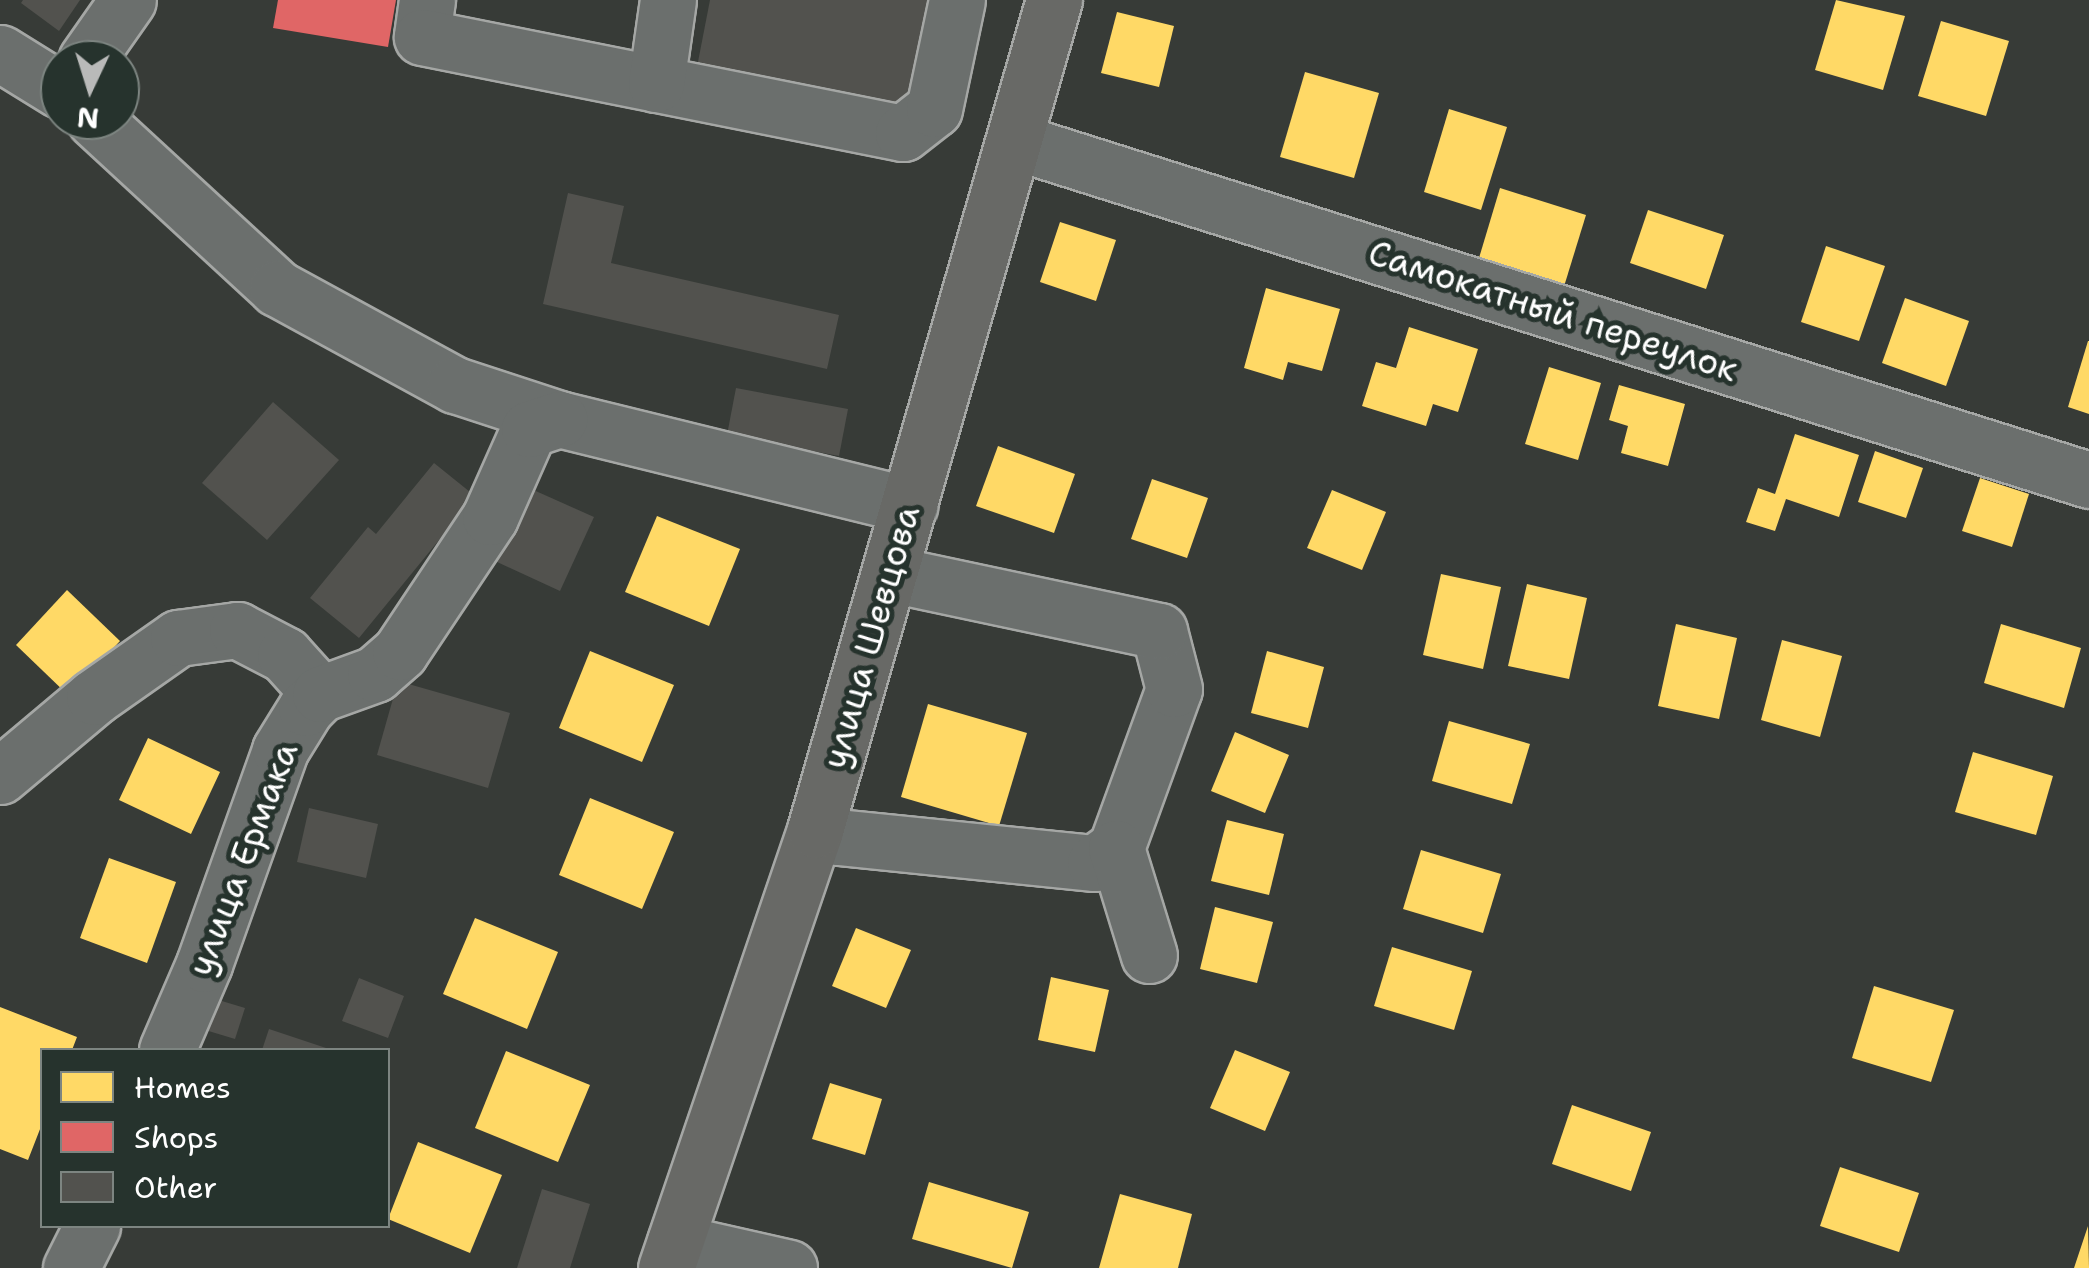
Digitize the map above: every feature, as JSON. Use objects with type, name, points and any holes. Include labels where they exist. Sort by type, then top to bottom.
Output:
[{"type":"main road","name":"улица Шевцова","points":[[671,1255],[815,830],[1017,142],[1054,0]]},
{"type":"street","points":[[100,40],[128,0]]},
{"type":"street","points":[[428,0],[422,36],[902,133],[934,110],[957,0]]},
{"type":"street","points":[[656,84],[668,0]]},
{"type":"street","points":[[0,53],[40,78]]},
{"type":"street","points":[[118,140],[277,288],[454,385],[559,418],[910,505]]},
{"type":"street","name":"Самокатный переулок","points":[[1017,142],[2089,480]]},
{"type":"street","points":[[0,776],[94,696],[178,638],[237,630],[285,655],[320,694],[375,674],[400,652],[490,517],[529,429],[559,418]]},
{"type":"street","points":[[815,830],[838,837],[1095,863],[1116,848],[1174,689],[1159,631],[890,574]]},
{"type":"street","name":"улица Ермака","points":[[168,1048],[204,964],[280,750],[320,694]]},
{"type":"street","points":[[1116,848],[1148,955]]},
{"type":"street","points":[[71,1268],[91,1228]]},
{"type":"street","points":[[671,1255],[789,1268]]},
{"type":"building: Homes","points":[[1836,0],[1905,16],[1883,90],[1815,70]]},
{"type":"building: Homes","points":[[1117,12],[1174,26],[1159,87],[1101,73]]},
{"type":"building: Homes","points":[[1941,21],[2009,41],[1986,116],[1918,96]]},
{"type":"building: Homes","points":[[1305,72],[1379,93],[1354,178],[1280,157]]},
{"type":"building: Homes","points":[[1449,109],[1507,127],[1481,210],[1424,192]]},
{"type":"building: Homes","points":[[1500,188],[1586,215],[1562,293],[1476,268]]},
{"type":"building: Homes","points":[[1648,210],[1724,235],[1706,289],[1630,263]]},
{"type":"building: Homes","points":[[1060,222],[1116,240],[1096,301],[1040,282]]},
{"type":"building: Homes","points":[[1826,246],[1885,266],[1859,341],[1801,322]]},
{"type":"building: Homes","points":[[1266,288],[1340,309],[1322,371],[1288,362],[1283,380],[1244,368]]},
{"type":"building: Homes","points":[[1905,298],[1969,321],[1946,386],[1882,363]]},
{"type":"building: Homes","points":[[1409,327],[1478,349],[1458,412],[1433,404],[1426,426],[1362,406],[1376,362],[1396,368]]},
{"type":"building: Homes","points":[[2089,341],[2089,414],[2068,407]]},
{"type":"building: Homes","points":[[1549,367],[1601,383],[1578,460],[1525,444]]},
{"type":"building: Homes","points":[[1619,385],[1685,404],[1668,466],[1621,453],[1628,426],[1609,420]]},
{"type":"building: Homes","points":[[1795,434],[1859,455],[1839,517],[1786,499],[1775,531],[1746,522],[1758,488],[1775,494]]},
{"type":"building: Homes","points":[[998,446],[1075,474],[1054,533],[976,506]]},
{"type":"building: Homes","points":[[1875,451],[1923,468],[1906,518],[1858,502]]},
{"type":"building: Homes","points":[[1980,478],[2029,494],[2012,547],[1962,531]]},
{"type":"building: Homes","points":[[1152,479],[1208,498],[1187,558],[1131,539]]},
{"type":"building: Homes","points":[[1332,490],[1386,512],[1362,570],[1307,548]]},
{"type":"building: Homes","points":[[657,516],[740,549],[709,626],[625,592]]},
{"type":"building: Homes","points":[[1441,574],[1501,587],[1483,669],[1423,655]]},
{"type":"building: Homes","points":[[1527,584],[1587,598],[1569,679],[1508,666]]},
{"type":"building: Homes","points":[[67,590],[120,641],[69,696],[16,645]]},
{"type":"building: Homes","points":[[1676,624],[1737,638],[1719,719],[1658,706]]},
{"type":"building: Homes","points":[[2001,624],[2081,648],[2064,708],[1984,683]]},
{"type":"building: Homes","points":[[1782,640],[1842,656],[1820,737],[1761,720]]},
{"type":"building: Homes","points":[[590,651],[674,685],[642,762],[559,728]]},
{"type":"building: Homes","points":[[1267,651],[1324,667],[1308,728],[1251,713]]},
{"type":"building: Homes","points":[[928,704],[1027,733],[999,826],[901,797]]},
{"type":"building: Homes","points":[[1449,721],[1530,744],[1512,804],[1432,781]]},
{"type":"building: Homes","points":[[1235,732],[1289,755],[1265,813],[1211,791]]},
{"type":"building: Homes","points":[[148,738],[220,772],[191,834],[119,800]]},
{"type":"building: Homes","points":[[1973,752],[2053,776],[2036,835],[1955,812]]},
{"type":"building: Homes","points":[[590,798],[674,832],[642,909],[559,875]]},
{"type":"building: Homes","points":[[1227,820],[1284,834],[1269,895],[1211,881]]},
{"type":"building: Homes","points":[[1421,850],[1501,874],[1483,933],[1403,909]]},
{"type":"building: Homes","points":[[109,858],[176,882],[147,963],[80,938]]},
{"type":"building: Homes","points":[[1215,907],[1273,922],[1257,983],[1200,969]]},
{"type":"building: Homes","points":[[475,918],[558,952],[527,1029],[443,994]]},
{"type":"building: Homes","points":[[856,928],[911,950],[886,1008],[832,986]]},
{"type":"building: Homes","points":[[1392,947],[1472,971],[1454,1030],[1374,1006]]},
{"type":"building: Homes","points":[[1051,977],[1109,990],[1095,1052],[1038,1040]]},
{"type":"building: Homes","points":[[1874,986],[1954,1010],[1931,1082],[1852,1058]]},
{"type":"building: Homes","points":[[0,1007],[77,1037],[73,1048],[40,1048],[40,1129],[28,1160],[0,1149]]},
{"type":"building: Homes","points":[[1235,1050],[1290,1072],[1265,1131],[1210,1108]]},
{"type":"building: Homes","points":[[506,1051],[590,1085],[558,1162],[475,1128]]},
{"type":"building: Homes","points":[[830,1083],[882,1099],[865,1155],[812,1139]]},
{"type":"building: Homes","points":[[1572,1105],[1651,1132],[1631,1191],[1552,1164]]},
{"type":"building: Homes","points":[[418,1142],[502,1175],[470,1253],[390,1220]]},
{"type":"building: Homes","points":[[1840,1167],[1919,1193],[1899,1252],[1820,1226]]},
{"type":"building: Homes","points":[[929,1182],[1029,1212],[1012,1268],[912,1239]]},
{"type":"building: Homes","points":[[1120,1194],[1192,1214],[1178,1268],[1099,1268]]},
{"type":"building: Homes","points":[[2088,1226],[2089,1268],[2074,1268]]},
{"type":"building: Shops","points":[[278,0],[396,0],[388,47],[273,28]]},
{"type":"building: Other","points":[[80,0],[59,31],[21,3]]},
{"type":"building: Other","points":[[710,0],[936,0],[914,110],[697,67]]},
{"type":"building: Other","points":[[568,193],[624,206],[611,263],[839,315],[827,369],[543,304]]},
{"type":"building: Other","points":[[736,388],[848,409],[839,456],[727,435]]},
{"type":"building: Other","points":[[273,402],[339,460],[267,540],[202,483]]},
{"type":"building: Other","points":[[434,463],[475,496],[359,638],[310,598],[368,527],[376,534]]},
{"type":"building: Other","points":[[529,488],[594,517],[560,591],[495,561]]},
{"type":"building: Other","points":[[398,681],[510,713],[488,788],[377,755]]},
{"type":"building: Other","points":[[309,808],[378,824],[366,878],[297,862]]},
{"type":"building: Other","points":[[359,978],[404,996],[388,1038],[342,1021]]},
{"type":"building: Other","points":[[202,995],[245,1008],[235,1039],[192,1026]]},
{"type":"building: Other","points":[[269,1029],[326,1048],[263,1048]]},
{"type":"building: Other","points":[[542,1189],[590,1204],[570,1268],[517,1268]]}]
